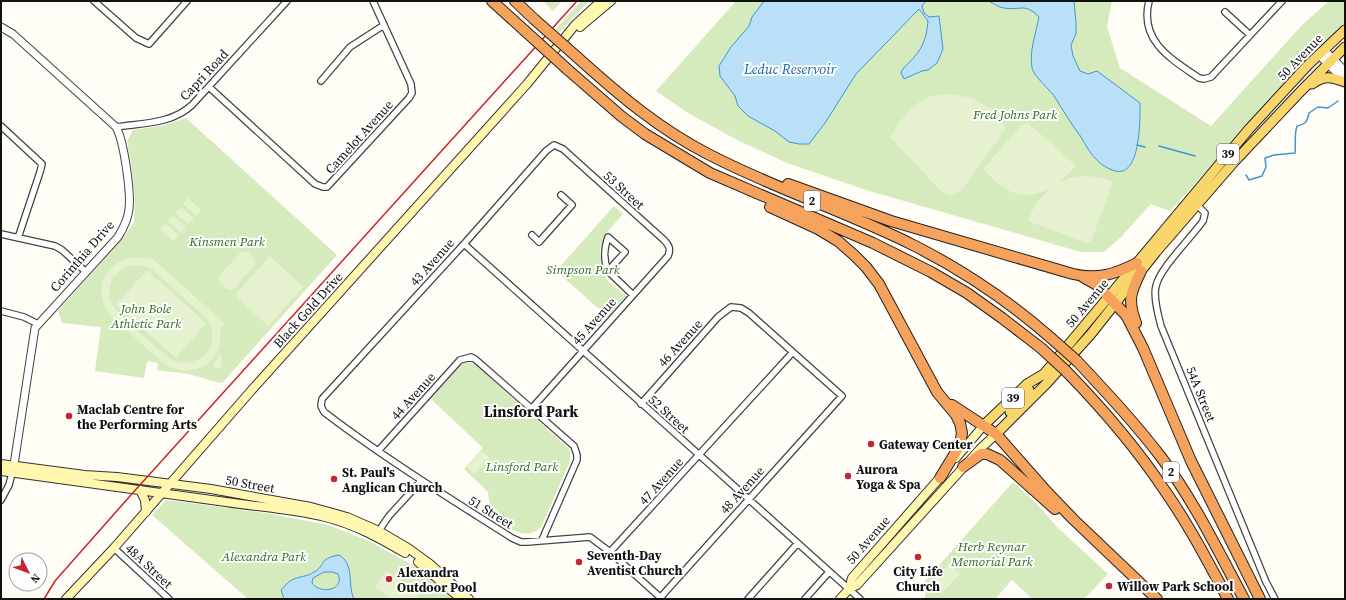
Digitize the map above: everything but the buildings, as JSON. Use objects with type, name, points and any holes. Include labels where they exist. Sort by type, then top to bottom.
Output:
[{"type":"highway","name":"2","points":[[492,1],[621,116],[645,134],[710,173],[873,243],[931,272],[967,293],[1041,348],[1066,371],[1109,416],[1149,467],[1189,527],[1228,599]]},
{"type":"highway","name":"2","points":[[515,1],[641,113],[675,135],[708,154],[916,247],[962,272],[1020,312],[1077,361],[1122,408],[1162,458],[1195,510],[1244,599]]},
{"type":"highway","points":[[708,154],[891,221],[1082,276],[1094,277],[1108,275],[1139,267],[1130,305],[1143,348]]},
{"type":"highway","points":[[710,173],[755,200],[818,229],[838,242],[866,267],[879,284],[937,392],[956,415],[962,429],[960,445],[940,478]]},
{"type":"highway","points":[[1082,276],[1097,285],[1126,315],[1143,348],[1190,461],[1260,599]]},
{"type":"highway","points":[[920,361],[937,388],[948,401],[996,434],[1068,514],[1158,599]]},
{"type":"highway","points":[[964,468],[981,454],[993,456],[1000,460],[1112,560],[1148,590]]},
{"type":"main road","name":"Black Gold Drive","points":[[66,599],[114,548],[341,290],[527,84],[575,25],[601,1]]},
{"type":"main road","name":"Black Gold Drive","points":[[567,36],[575,32],[611,1]]},
{"type":"main road","name":"50 Avenue","points":[[1139,267],[1172,220],[1244,135],[1321,52],[1345,30]]},
{"type":"main road","name":"50 Avenue","points":[[849,589],[852,578],[940,478],[984,425],[1027,384],[1044,374],[1112,300],[1139,267],[1197,205],[1234,162],[1292,100],[1345,47]]},
{"type":"main road","points":[[1292,100],[1309,86],[1323,78],[1334,78],[1345,82]]},
{"type":"main road","name":"50 Avenue","points":[[840,599],[849,589],[857,585],[964,468],[1046,383],[1086,339],[1112,300]]},
{"type":"main road","points":[[996,434],[998,427],[1007,415],[1044,374]]},
{"type":"main road","name":"50 Street","points":[[1,464],[13,469],[140,490],[326,517],[377,533],[415,560],[461,599]]},
{"type":"main road","points":[[185,467],[183,475],[184,479],[186,483],[191,486]]},
{"type":"main road","name":"50 Street","points":[[1,472],[13,469],[117,476],[171,483],[310,507],[347,517],[408,548],[430,564],[469,599]]},
{"type":"main road","points":[[140,490],[145,500],[146,512]]},
{"type":"main road","points":[[927,492],[935,499]]},
{"type":"street","points":[[94,1],[136,38],[149,44],[187,1]]},
{"type":"street","name":"Capri Road","points":[[116,127],[160,121],[176,117],[187,110],[287,1]]},
{"type":"street","name":"Camelot Avenue","points":[[209,87],[315,184],[327,187],[412,93],[411,84],[374,1]]},
{"type":"street","points":[[1149,1],[1148,23],[1150,32],[1156,43],[1167,56],[1199,78],[1204,79],[1211,77],[1282,1]]},
{"type":"street","points":[[1225,12],[1250,35]]},
{"type":"street","points":[[321,81],[350,47],[384,25]]},
{"type":"street","name":"Corinthia Drive","points":[[1,28],[13,34],[116,127],[123,144],[130,207],[129,214],[118,237],[38,324],[34,332],[31,361],[13,469]]},
{"type":"street","points":[[1321,52],[1330,61],[1345,82]]},
{"type":"street","points":[[1330,61],[1345,71]]},
{"type":"street","points":[[1,126],[42,164],[18,238]]},
{"type":"street","name":"43 Avenue","points":[[321,402],[464,244],[546,150],[554,145],[563,149]]},
{"type":"street","name":"53 Street","points":[[563,149],[664,240],[670,248]]},
{"type":"street","points":[[532,235],[539,242],[572,205],[561,195]]},
{"type":"street","name":"54A Street","points":[[1197,205],[1205,213],[1203,221],[1163,272],[1156,286],[1160,326],[1266,582],[1275,599]]},
{"type":"street","points":[[1,234],[59,248],[86,272]]},
{"type":"street","points":[[608,272],[625,252],[608,237],[604,255],[608,272],[633,295]]},
{"type":"street","name":"52 Street","points":[[464,244],[860,599]]},
{"type":"street","name":"45 Avenue","points":[[532,408],[668,256],[670,248]]},
{"type":"street","name":"46 Avenue","points":[[641,404],[718,317],[731,307],[741,308],[749,313],[792,353]]},
{"type":"street","points":[[1,311],[30,319],[38,324]]},
{"type":"street","name":"48 Avenue","points":[[660,599],[842,396],[792,353]]},
{"type":"street","name":"47 Avenue","points":[[610,552],[792,353]]},
{"type":"street","name":"44 Avenue","points":[[378,451],[460,360],[465,358],[471,357],[481,362],[532,408]]},
{"type":"street","name":"51 Street","points":[[321,402],[320,406],[324,412],[378,451],[512,538],[521,542],[590,536],[610,552],[660,599]]},
{"type":"street","points":[[532,408],[574,446],[577,455],[577,460],[542,540]]},
{"type":"street","points":[[1,500],[9,485],[13,469]]},
{"type":"street","points":[[377,533],[389,516],[421,480]]},
{"type":"street","points":[[748,599],[797,544]]},
{"type":"street","name":"48A Street","points":[[114,548],[169,599]]},
{"type":"street","points":[[804,599],[829,572]]},
{"type":"green space","points":[[543,1],[562,1],[553,11]]},
{"type":"green space","points":[[581,1],[589,1],[559,33],[556,29]]},
{"type":"green space","name":"Fred Johns Park","points":[[736,1],[1112,1],[1107,27],[1120,68],[1211,126],[1302,25],[1329,1],[1345,1],[1345,24],[1320,47],[1170,211],[1151,204],[1120,238],[1104,252],[1081,252],[866,190],[787,163],[739,141],[688,113],[656,91]]},
{"type":"green space","points":[[948,94],[972,98],[993,110],[1006,128],[961,191],[951,195],[941,191],[890,137],[907,114],[917,104],[929,97]]},
{"type":"green space","name":"Kinsmen Park","points":[[186,118],[337,255],[222,383],[189,374],[157,370],[158,363],[147,361],[144,378],[95,371],[101,327],[62,323],[58,311],[126,234],[134,222],[135,201],[127,141],[133,130],[161,126]]},
{"type":"green space","points":[[1028,123],[1076,166],[1058,183],[1072,178],[1085,176],[1113,181],[1091,242],[1087,243],[1028,221],[1035,205],[1050,188],[1040,193],[1021,195],[1005,188],[990,177],[983,169],[1023,124]]},
{"type":"green space","points":[[188,198],[201,210],[196,216],[183,204]]},
{"type":"green space","name":"Simpson Park","points":[[614,206],[623,214],[604,236],[600,250],[601,267],[607,280],[626,296],[608,317],[556,271]]},
{"type":"green space","points":[[181,207],[194,218],[188,224],[175,213]]},
{"type":"green space","points":[[173,215],[186,227],[181,233],[167,221]]},
{"type":"green space","points":[[166,223],[179,235],[173,241],[160,229]]},
{"type":"green space","points":[[242,251],[248,252],[254,258],[255,264],[234,289],[228,290],[220,283],[218,277]]},
{"type":"green space","points":[[270,256],[303,287],[268,326],[235,295]]},
{"type":"green space","points":[[136,257],[149,259],[151,257],[225,324],[220,329],[220,341],[217,351],[211,360],[194,370],[172,368],[162,362],[113,318],[106,309],[102,299],[101,289],[108,271],[115,264],[125,259]],"holes":[[[134,265],[152,269],[207,319],[211,329],[212,338],[210,347],[206,354],[199,359],[190,362],[181,362],[171,359],[130,324],[112,304],[109,295],[112,280],[116,274],[124,268]]]},
{"type":"green space","name":"John Bole Athletic Park","points":[[147,270],[206,323],[176,358],[116,305]]},
{"type":"green space","points":[[219,355],[221,355],[222,367],[217,368],[213,366]]},
{"type":"green space","name":"Linsford Park","points":[[463,363],[474,363],[570,451],[570,461],[542,525],[536,531],[522,533],[515,531],[488,513],[490,508],[488,492],[464,469],[483,448],[431,399]]},
{"type":"green space","points":[[482,451],[490,458],[474,474],[467,466]]},
{"type":"green space","name":"Herb Reynar Memorial Park","points":[[1013,482],[1036,503],[1057,527],[1108,574],[1084,599],[1032,599],[1012,580],[995,599],[924,599],[926,593],[919,588]]},
{"type":"green space","name":"Alexandra Park","points":[[166,500],[266,513],[328,525],[367,540],[421,570],[454,599],[248,599],[152,515]]},
{"type":"green space","points":[[949,564],[960,574],[944,591],[933,581]]},
{"type":"green space","name":"Alexandra Outdoor Pool","points":[[386,571],[419,593],[415,599],[393,599],[375,587]]},
{"type":"water","name":"Leduc Reservoir","points":[[764,1],[926,1],[922,6],[924,13],[929,17],[939,16],[943,49],[937,63],[928,70],[904,79],[901,73],[905,66],[921,48],[927,31],[928,21],[919,9],[856,74],[825,123],[809,144],[789,142],[775,131],[748,116],[738,106],[735,96],[720,76],[719,66],[731,47],[749,26],[752,17]]},
{"type":"water","points":[[989,1],[1074,1],[1076,34],[1071,45],[1073,56],[1080,71],[1088,74],[1097,71],[1140,103],[1140,122],[1137,147],[1134,159],[1129,167],[1122,171],[1112,170],[1096,159],[1054,95],[1033,71],[1031,55],[1039,17],[1034,12],[1026,8],[1004,8]]},
{"type":"water","points":[[339,555],[347,564],[354,599],[284,599],[281,590],[290,581],[311,574],[320,567],[325,560]],"holes":[[[324,572],[338,574],[338,584],[335,587],[326,590],[316,587],[312,583],[313,578]]]},
{"type":"waterway","points":[[1246,175],[1249,180],[1262,176],[1266,167],[1265,158],[1274,155],[1295,153],[1295,136],[1297,126],[1306,122],[1309,113],[1318,107],[1328,108],[1338,101]]},
{"type":"waterway","points":[[1137,145],[1145,147]]},
{"type":"waterway","points":[[1159,146],[1195,156]]},
{"type":"railway","points":[[44,599],[55,581],[130,496],[577,1]]},
{"type":"place","name":"Maclab Centre for the Performing Arts","points":[[69,416]]},
{"type":"place","name":"Gateway Center","points":[[871,444]]},
{"type":"place","name":"Aurora Yoga & Spa","points":[[848,476]]},
{"type":"place","name":"St. Paul's Anglican Church","points":[[334,479]]},
{"type":"place","name":"City Life Church","points":[[918,557]]},
{"type":"place","name":"Seventh-Day Aventist Church","points":[[579,562]]},
{"type":"place","name":"Alexandra Outdoor Pool","points":[[389,579]]},
{"type":"place","name":"Willow Park School","points":[[1109,586]]},
{"type":"district","name":"Linsford Park","points":[[531,411]]}]
